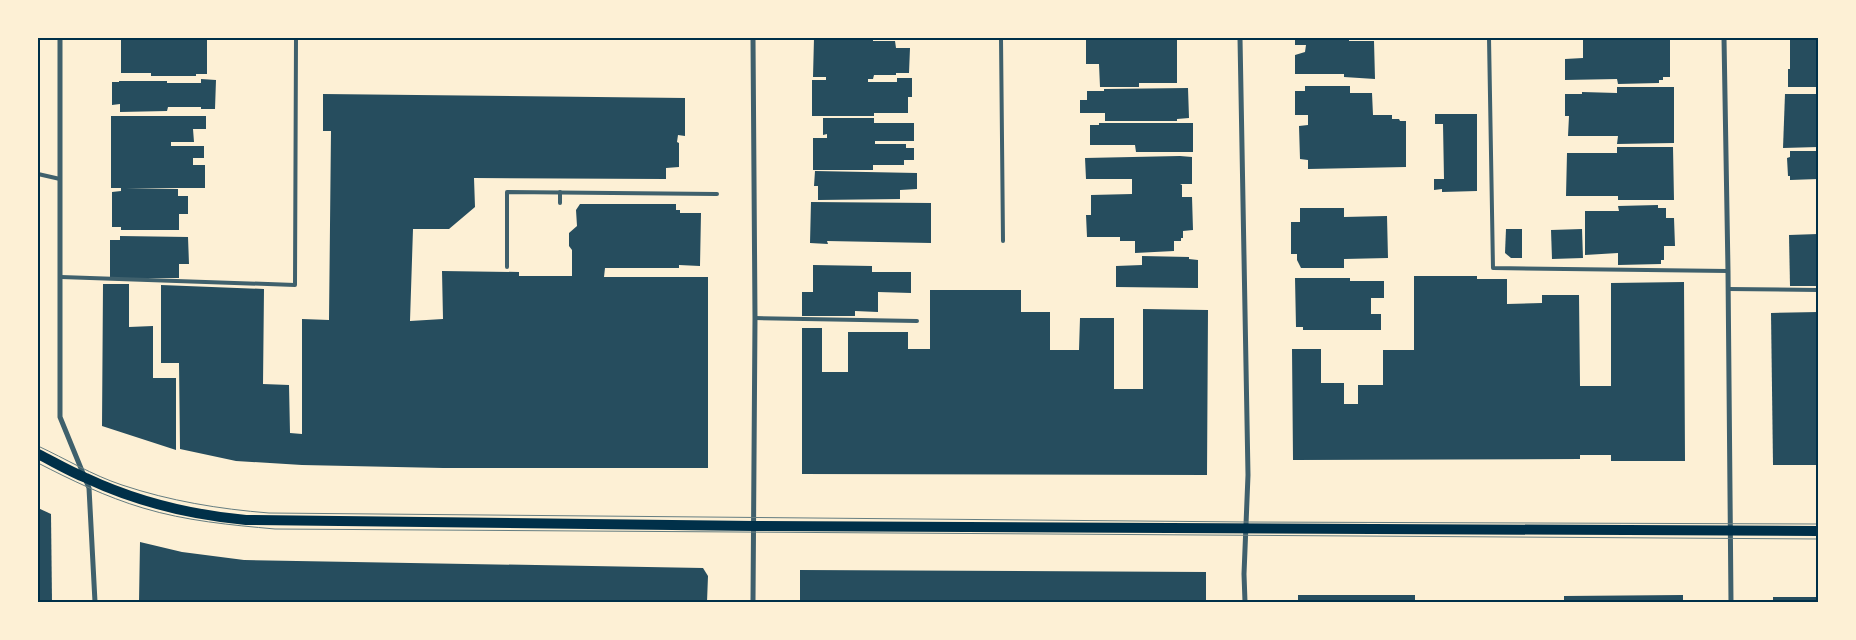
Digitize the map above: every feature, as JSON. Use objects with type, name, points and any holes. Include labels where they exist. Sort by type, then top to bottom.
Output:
[{"type":"main road","points":[[38,454],[86,479],[157,504],[225,518],[246,520],[1246,530],[1818,531]]},
{"type":"street","points":[[60,38],[60,416],[89,488],[95,602]]},
{"type":"street","points":[[753,38],[755,318],[753,602]]},
{"type":"street","points":[[1240,38],[1248,475],[1245,602]]},
{"type":"street","points":[[1724,38],[1731,602]]},
{"type":"lane","points":[[61,277],[294,285],[296,38]]},
{"type":"lane","points":[[1001,38],[1003,241]]},
{"type":"lane","points":[[1489,38],[1493,268],[1728,271]]},
{"type":"lane","points":[[38,174],[60,179]]},
{"type":"lane","points":[[507,267],[507,192],[717,194]]},
{"type":"lane","points":[[560,192],[560,203]]},
{"type":"lane","points":[[1728,289],[1818,290]]},
{"type":"lane","points":[[755,318],[917,321]]},
{"type":"building","points":[[121,38],[207,38],[207,74],[196,74],[196,76],[151,76],[151,73],[121,73]]},
{"type":"building","points":[[814,38],[873,38],[873,41],[895,41],[896,48],[910,48],[909,73],[874,75],[873,79],[868,79],[868,82],[897,82],[897,78],[912,78],[912,97],[908,97],[908,113],[874,113],[874,116],[812,116],[812,80],[826,80],[826,77],[813,77]]},
{"type":"building","points":[[1086,38],[1177,38],[1177,83],[1139,83],[1139,87],[1100,87],[1099,64],[1086,64]]},
{"type":"building","points":[[1295,38],[1349,38],[1349,41],[1374,41],[1375,79],[1344,77],[1344,74],[1295,74],[1295,55],[1305,52],[1306,45],[1295,45]]},
{"type":"building","points":[[1583,38],[1670,38],[1670,77],[1663,77],[1663,80],[1659,80],[1659,83],[1618,84],[1617,79],[1565,80],[1565,59],[1583,58]]},
{"type":"building","points":[[1790,38],[1818,38],[1818,87],[1788,87]]},
{"type":"building","points":[[201,79],[216,80],[215,109],[168,107],[167,111],[120,112],[120,104],[112,105],[112,82],[167,81],[167,83],[201,83]]},
{"type":"building","points":[[1305,86],[1350,86],[1350,93],[1372,93],[1373,115],[1392,115],[1392,119],[1406,121],[1406,167],[1308,169],[1308,160],[1300,159],[1299,126],[1308,125],[1308,115],[1295,115],[1295,91],[1305,91]]},
{"type":"building","points":[[1617,87],[1674,87],[1674,143],[1617,144],[1618,136],[1568,136],[1569,116],[1565,116],[1565,94],[1582,94],[1582,92],[1617,93]]},
{"type":"building","points":[[1188,88],[1189,118],[1177,119],[1177,121],[1105,121],[1105,113],[1080,113],[1080,100],[1087,100],[1087,91]]},
{"type":"building","points":[[323,94],[685,98],[685,136],[678,135],[677,142],[679,143],[679,167],[666,168],[666,179],[474,178],[475,207],[449,229],[413,229],[410,321],[443,319],[442,271],[519,272],[519,276],[572,276],[572,250],[569,246],[569,233],[577,226],[576,210],[580,204],[676,204],[676,210],[680,210],[680,213],[701,213],[700,266],[679,265],[679,268],[605,268],[604,277],[708,277],[708,468],[443,468],[302,465],[236,461],[180,449],[179,363],[161,363],[161,285],[264,289],[263,384],[289,385],[290,433],[302,434],[302,319],[329,320],[331,131],[323,131]]},
{"type":"building","points":[[1785,94],[1818,94],[1818,147],[1783,148]]},
{"type":"building","points":[[1435,114],[1477,114],[1477,191],[1442,192],[1442,189],[1434,190],[1434,179],[1444,179],[1443,124],[1435,124]]},
{"type":"building","points":[[111,116],[206,116],[206,129],[193,129],[194,142],[171,142],[171,146],[204,146],[204,158],[193,158],[193,165],[205,165],[205,188],[126,188],[178,189],[178,196],[188,196],[188,214],[179,214],[179,230],[121,230],[121,227],[112,227],[112,192],[121,191],[121,188],[111,188]]},
{"type":"building","points":[[823,118],[874,118],[874,123],[914,123],[914,141],[875,141],[875,144],[906,144],[906,148],[914,148],[914,160],[904,160],[904,165],[873,165],[873,170],[813,170],[813,138],[827,138],[827,134],[823,135]]},
{"type":"building","points":[[1099,123],[1193,123],[1193,152],[1136,152],[1135,145],[1090,145],[1090,125],[1099,125]]},
{"type":"building","points":[[1617,147],[1673,147],[1674,200],[1618,200],[1618,196],[1566,196],[1567,153],[1617,153]]},
{"type":"building","points":[[1790,151],[1818,151],[1818,179],[1790,180],[1787,158],[1790,157]]},
{"type":"building","points":[[1192,157],[1192,184],[1180,184],[1182,185],[1182,197],[1192,197],[1193,230],[1183,231],[1181,241],[1174,241],[1174,251],[1135,253],[1135,241],[1120,241],[1120,237],[1087,237],[1086,215],[1091,215],[1091,195],[1132,194],[1132,179],[1086,179],[1085,158]]},
{"type":"building","points":[[815,171],[917,173],[917,189],[900,190],[900,199],[818,200],[818,186],[814,186]]},
{"type":"building","points":[[811,202],[931,203],[931,243],[827,241],[828,244],[810,243]]},
{"type":"building","points":[[1658,205],[1658,208],[1666,208],[1666,218],[1674,218],[1675,246],[1664,246],[1664,260],[1661,260],[1661,264],[1618,265],[1618,253],[1585,255],[1585,211],[1619,211],[1618,206]]},
{"type":"building","points":[[1300,208],[1344,208],[1344,217],[1387,216],[1388,258],[1344,259],[1344,268],[1301,268],[1297,260],[1297,254],[1291,254],[1291,222],[1300,222]]},
{"type":"building","points":[[1506,229],[1522,229],[1522,258],[1511,258],[1505,253]]},
{"type":"building","points":[[1582,229],[1583,258],[1552,259],[1551,230]]},
{"type":"building","points":[[1818,234],[1818,286],[1790,286],[1789,235]]},
{"type":"building","points":[[120,236],[188,237],[189,264],[179,264],[179,278],[110,278],[110,240],[120,240]]},
{"type":"building","points":[[1142,256],[1189,257],[1189,259],[1198,260],[1198,288],[1116,287],[1116,266],[1142,265]]},
{"type":"building","points":[[813,265],[872,266],[872,272],[911,272],[911,293],[878,292],[878,312],[855,311],[855,316],[802,316],[802,292],[813,292]]},
{"type":"building","points":[[1414,276],[1477,276],[1477,279],[1507,279],[1507,304],[1542,303],[1542,295],[1579,295],[1580,386],[1611,386],[1611,283],[1684,282],[1685,461],[1611,461],[1611,455],[1580,455],[1580,459],[1293,460],[1292,349],[1321,349],[1321,383],[1344,383],[1344,404],[1358,404],[1358,385],[1383,385],[1383,350],[1414,350]]},
{"type":"building","points":[[1295,278],[1350,278],[1350,281],[1384,281],[1384,298],[1371,298],[1371,314],[1381,314],[1381,330],[1303,330],[1303,327],[1296,327]]},
{"type":"building","points":[[103,284],[129,284],[129,327],[153,326],[153,378],[176,378],[176,450],[102,426]]},
{"type":"building","points":[[930,290],[1021,290],[1021,312],[1050,312],[1050,350],[1079,350],[1080,318],[1114,318],[1114,389],[1143,389],[1143,309],[1208,310],[1207,475],[802,474],[802,328],[822,328],[822,372],[848,372],[848,332],[908,332],[908,349],[930,349]]},
{"type":"building","points":[[1818,312],[1818,465],[1773,465],[1771,313]]},
{"type":"building","points":[[38,508],[51,514],[52,602],[38,602]]},
{"type":"building","points":[[140,542],[182,552],[244,560],[703,568],[708,576],[707,602],[139,602]]},
{"type":"building","points":[[800,570],[1206,572],[1206,602],[800,602]]},
{"type":"building","points":[[1298,595],[1415,595],[1415,602],[1298,602]]},
{"type":"building","points":[[1683,595],[1683,602],[1564,602],[1564,596]]},
{"type":"building","points":[[1773,597],[1818,597],[1818,602],[1773,602]]},
{"type":"building","points":[[1417,600],[1549,601],[1549,602],[1417,602]]},
{"type":"tram line","points":[[38,446],[100,477],[140,491],[195,504],[269,513],[1246,522],[1818,524]]},
{"type":"tram line","points":[[38,463],[89,488],[143,508],[192,519],[275,529],[1818,539]]}]
